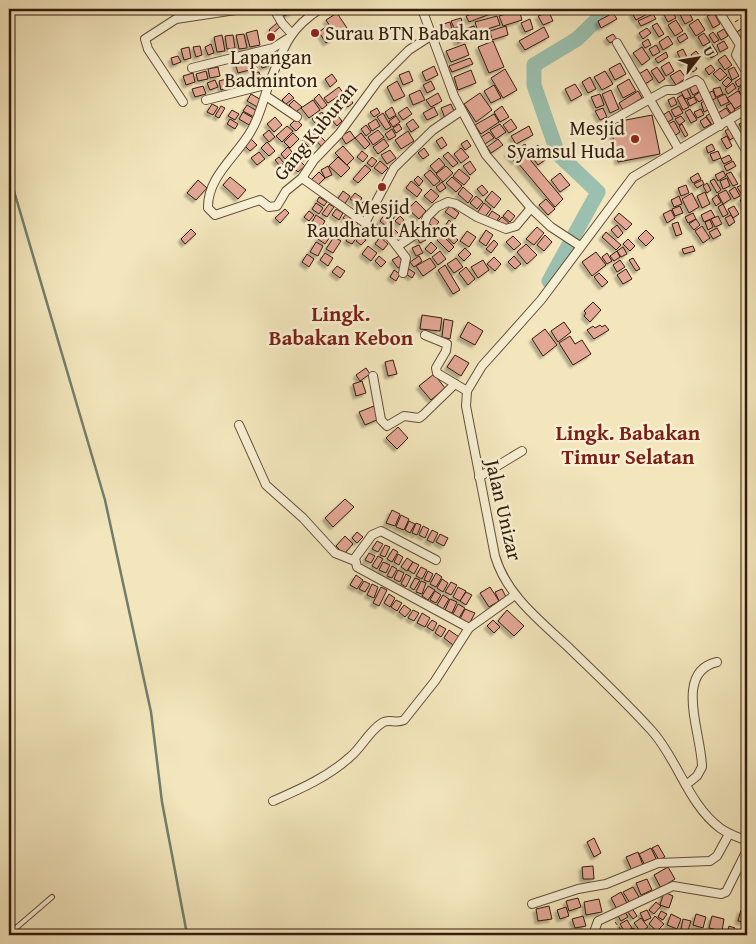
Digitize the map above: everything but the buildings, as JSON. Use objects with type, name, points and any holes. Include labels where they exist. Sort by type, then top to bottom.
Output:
[{"type":"street","points":[[183,102],[148,49],[145,39],[176,19],[242,9]]},
{"type":"street","points":[[274,9],[290,35]]},
{"type":"street","points":[[192,68],[273,48],[290,35],[310,12],[320,9]]},
{"type":"street","points":[[422,9],[448,82],[486,155],[531,208],[577,244]]},
{"type":"street","points":[[721,15],[740,46],[736,54],[746,68]]},
{"type":"street","points":[[290,35],[269,84],[266,96],[297,117]]},
{"type":"street","name":"Gang Kuburan","points":[[266,96],[250,133],[212,185],[208,208],[215,215],[260,200],[270,207],[275,207],[286,191],[302,178],[314,160],[339,134],[377,82],[409,50],[432,35]]},
{"type":"street","points":[[617,43],[678,148]]},
{"type":"street","points":[[611,120],[667,90],[675,90],[697,81],[720,126]]},
{"type":"street","points":[[206,100],[269,84]]},
{"type":"street","points":[[373,376],[381,420],[387,426],[404,416],[419,418],[461,388],[541,300],[577,244],[637,173],[747,109]]},
{"type":"street","points":[[365,223],[389,175],[418,142],[461,110]]},
{"type":"street","points":[[729,120],[747,152]]},
{"type":"street","points":[[302,178],[365,223],[390,237],[406,260],[403,273]]},
{"type":"street","points":[[398,246],[422,230],[427,217],[445,203],[456,204],[482,220],[506,229],[516,226],[531,208]]},
{"type":"street","points":[[425,335],[446,343],[446,350],[436,369],[438,373],[461,388]]},
{"type":"street","name":"Jalan Unizar","points":[[461,388],[499,568],[515,594],[651,730],[709,817],[729,834],[747,841]]},
{"type":"street","points":[[239,425],[266,485],[292,507],[336,553],[355,561],[357,567],[469,628]]},
{"type":"street","points":[[479,477],[522,450]]},
{"type":"street","points":[[355,561],[372,535],[381,530],[436,560]]},
{"type":"street","points":[[272,801],[334,770],[355,752],[382,722],[400,723],[404,720],[434,681],[469,628],[515,594]]},
{"type":"street","points":[[686,785],[695,778],[702,767],[692,684],[700,669],[717,662]]},
{"type":"street","points":[[532,904],[578,889],[606,884],[658,863],[710,861],[717,856],[729,834]]},
{"type":"street","points":[[593,935],[597,923],[673,886],[721,894],[726,892],[747,850]]},
{"type":"lane","points":[[9,934],[52,897]]},
{"type":"path","points":[[728,26],[747,14]]},
{"type":"path","points":[[610,916],[625,935]]},
{"type":"waterway","points":[[549,281],[598,192],[558,154],[534,85],[534,65],[577,39],[608,9]]},
{"type":"waterway","points":[[9,174],[105,500],[151,712],[162,802],[186,929],[190,935]]},
{"type":"place","name":"Surau BTN Babakan","points":[[315,33]]},
{"type":"place","name":"Lapangan Badminton","points":[[271,37]]},
{"type":"place","name":"Mesjid Syamsul Huda","points":[[635,139]]},
{"type":"place","name":"Mesjid Raudhatul Akhrot","points":[[382,187]]},
{"type":"district","name":"Lingk. Babakan Kebon","points":[[341,326]]},
{"type":"district","name":"Lingk. Babakan Timur Selatan","points":[[628,445]]}]
